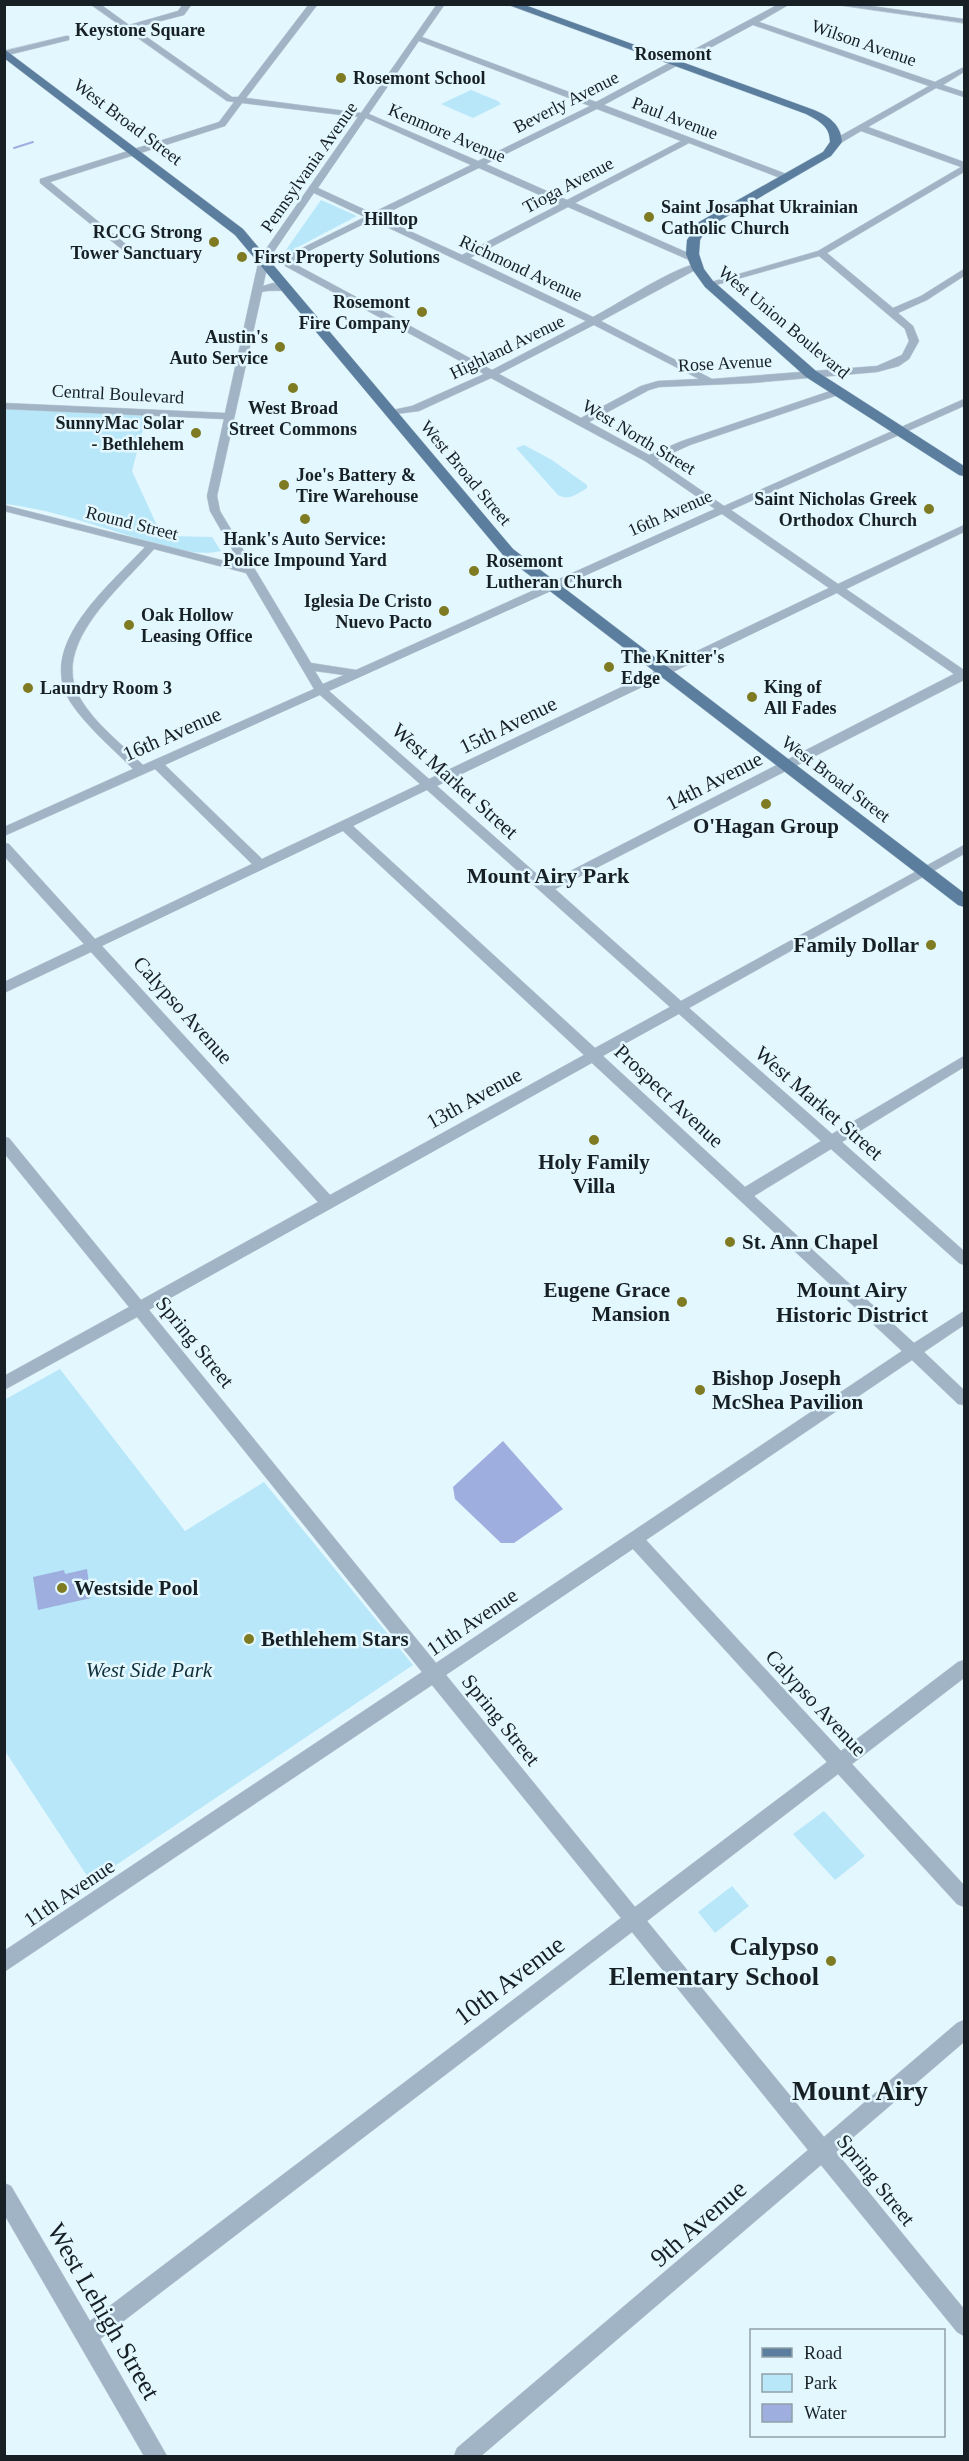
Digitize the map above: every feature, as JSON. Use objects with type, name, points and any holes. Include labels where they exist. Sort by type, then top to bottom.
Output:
[{"type":"main road","points":[[511,4],[817,115],[833,128],[836,142]]},
{"type":"main road","name":"West Broad Street","points":[[5,53],[240,232],[498,542],[552,586],[964,901]]},
{"type":"main road","name":"West Union Boulevard","points":[[836,142],[827,154],[703,225],[692,239],[694,262],[709,284],[811,374],[964,472]]},
{"type":"street","name":"Kenmore Avenue","points":[[94,4],[230,99],[364,116],[480,165],[694,262]]},
{"type":"street","points":[[127,28],[181,13],[188,4]]},
{"type":"street","points":[[128,250],[43,183],[45,180],[216,127],[225,122],[314,4]]},
{"type":"street","name":"Pennsylvania Avenue","points":[[264,259],[441,4]]},
{"type":"street","name":"Beverly Avenue","points":[[294,255],[480,165],[786,4]]},
{"type":"street","points":[[835,4],[964,21]]},
{"type":"street","name":"Wilson Avenue","points":[[753,22],[964,95]]},
{"type":"street","points":[[5,53],[66,38]]},
{"type":"street","name":"Paul Avenue","points":[[418,38],[786,177]]},
{"type":"street","points":[[836,142],[964,69]]},
{"type":"street","points":[[861,128],[964,167]]},
{"type":"street","name":"Tioga Avenue","points":[[462,258],[689,140]]},
{"type":"street","points":[[709,284],[820,253],[964,167]]},
{"type":"street","name":"Richmond Avenue","points":[[314,190],[594,321],[711,381]]},
{"type":"street","name":"Rose Avenue","points":[[582,422],[649,386],[877,369],[892,365],[907,356],[913,347],[913,334],[904,322],[820,253]]},
{"type":"street","name":"West North Street","points":[[294,255],[288,262],[291,267],[649,459],[964,675]]},
{"type":"street","name":"West Market Street","points":[[264,259],[212,496],[213,506],[320,689],[964,1259]]},
{"type":"street","name":"Highland Avenue","points":[[392,413],[415,409],[492,374],[594,321],[694,262]]},
{"type":"street","points":[[892,312],[907,308],[964,272]]},
{"type":"street","points":[[257,290],[273,286],[288,288]]},
{"type":"street","points":[[649,459],[686,443],[837,392]]},
{"type":"street","name":"16th Avenue","points":[[4,832],[964,402]]},
{"type":"street","name":"Central Boulevard","points":[[4,406],[230,416]]},
{"type":"street","name":"Round Street","points":[[6,508],[249,570]]},
{"type":"street","name":"15th Avenue","points":[[4,988],[964,528]]},
{"type":"street","points":[[141,770],[75,700],[66,681],[65,664],[71,643],[81,626],[152,545]]},
{"type":"street","points":[[306,666],[357,673]]},
{"type":"street","name":"14th Avenue","points":[[545,889],[964,675]]},
{"type":"street","points":[[156,763],[261,865]]},
{"type":"street","name":"Prospect Avenue","points":[[345,825],[964,1398]]},
{"type":"street","name":"Calypso Avenue","points":[[4,848],[328,1203]]},
{"type":"street","name":"13th Avenue","points":[[4,1384],[964,849]]},
{"type":"street","points":[[744,1195],[964,1061]]},
{"type":"street","name":"Spring Street","points":[[4,1142],[964,2325]]},
{"type":"street","name":"11th Avenue","points":[[4,1963],[964,1317]]},
{"type":"street","name":"Calypso Avenue","points":[[634,1539],[964,1898]]},
{"type":"street","name":"10th Avenue","points":[[87,2336],[964,1668]]},
{"type":"street","name":"9th Avenue","points":[[465,2457],[964,2030]]},
{"type":"street","name":"West Lehigh Street","points":[[4,2193],[156,2457]]},
{"type":"green space","points":[[471,90],[501,104],[473,118],[441,104]]},
{"type":"green space","points":[[321,200],[357,216],[296,248],[283,260],[281,257]]},
{"type":"green space","points":[[5,408],[147,414],[132,471],[160,532],[171,536],[212,537],[221,551],[202,553],[182,550],[57,514],[5,504]]},
{"type":"green space","points":[[524,445],[552,460],[587,485],[587,488],[569,497],[558,495],[516,448]]},
{"type":"green space","name":"West Side Park","points":[[60,1369],[185,1531],[264,1482],[413,1665],[91,1882],[5,1751],[4,1400]]},
{"type":"green space","points":[[824,1811],[865,1856],[835,1880],[793,1834]]},
{"type":"green space","points":[[732,1886],[749,1906],[715,1933],[698,1912]]},
{"type":"water","points":[[503,1441],[563,1509],[514,1543],[501,1543],[455,1499],[453,1487]]},
{"type":"water","name":"Westside Pool","points":[[87,1569],[91,1598],[38,1610],[33,1577],[64,1570],[65,1574]]},
{"type":"waterway","points":[[14,148],[33,142]]},
{"type":"place","name":"Rosemont School","points":[[341,78]]},
{"type":"place","name":"Saint Josaphat Ukrainian Catholic Church","points":[[649,217]]},
{"type":"place","name":"RCCG Strong Tower Sanctuary","points":[[214,242]]},
{"type":"place","name":"First Property Solutions","points":[[242,257]]},
{"type":"place","name":"Rosemont Fire Company","points":[[422,312]]},
{"type":"place","name":"Austin's Auto Service","points":[[280,347]]},
{"type":"place","name":"West Broad Street Commons","points":[[293,388]]},
{"type":"place","name":"SunnyMac Solar - Bethlehem","points":[[196,433]]},
{"type":"place","name":"Joe's Battery & Tire Warehouse","points":[[284,485]]},
{"type":"place","name":"Saint Nicholas Greek Orthodox Church","points":[[929,509]]},
{"type":"place","name":"Hank's Auto Service: Police Impound Yard","points":[[305,519]]},
{"type":"place","name":"Rosemont Lutheran Church","points":[[474,571]]},
{"type":"place","name":"Iglesia De Cristo Nuevo Pacto","points":[[444,611]]},
{"type":"place","name":"Oak Hollow Leasing Office","points":[[129,625]]},
{"type":"place","name":"The Knitter's Edge","points":[[609,667]]},
{"type":"place","name":"Laundry Room 3","points":[[28,688]]},
{"type":"place","name":"King of All Fades","points":[[752,697]]},
{"type":"place","name":"O'Hagan Group","points":[[766,804]]},
{"type":"place","name":"Family Dollar","points":[[931,945]]},
{"type":"place","name":"Holy Family Villa","points":[[594,1140]]},
{"type":"place","name":"St. Ann Chapel","points":[[730,1242]]},
{"type":"place","name":"Eugene Grace Mansion","points":[[682,1302]]},
{"type":"place","name":"Bishop Joseph McShea Pavilion","points":[[700,1390]]},
{"type":"place","name":"Westside Pool","points":[[62,1588]]},
{"type":"place","name":"Bethlehem Stars","points":[[249,1639]]},
{"type":"place","name":"Calypso Elementary School","points":[[831,1961]]},
{"type":"district","name":"Keystone Square","points":[[140,30]]},
{"type":"district","name":"Rosemont","points":[[673,54]]},
{"type":"district","name":"Hilltop","points":[[391,219]]},
{"type":"district","name":"Mount Airy Park","points":[[548,875]]},
{"type":"district","name":"Mount Airy Historic District","points":[[852,1302]]},
{"type":"district","name":"Mount Airy","points":[[860,2091]]}]
